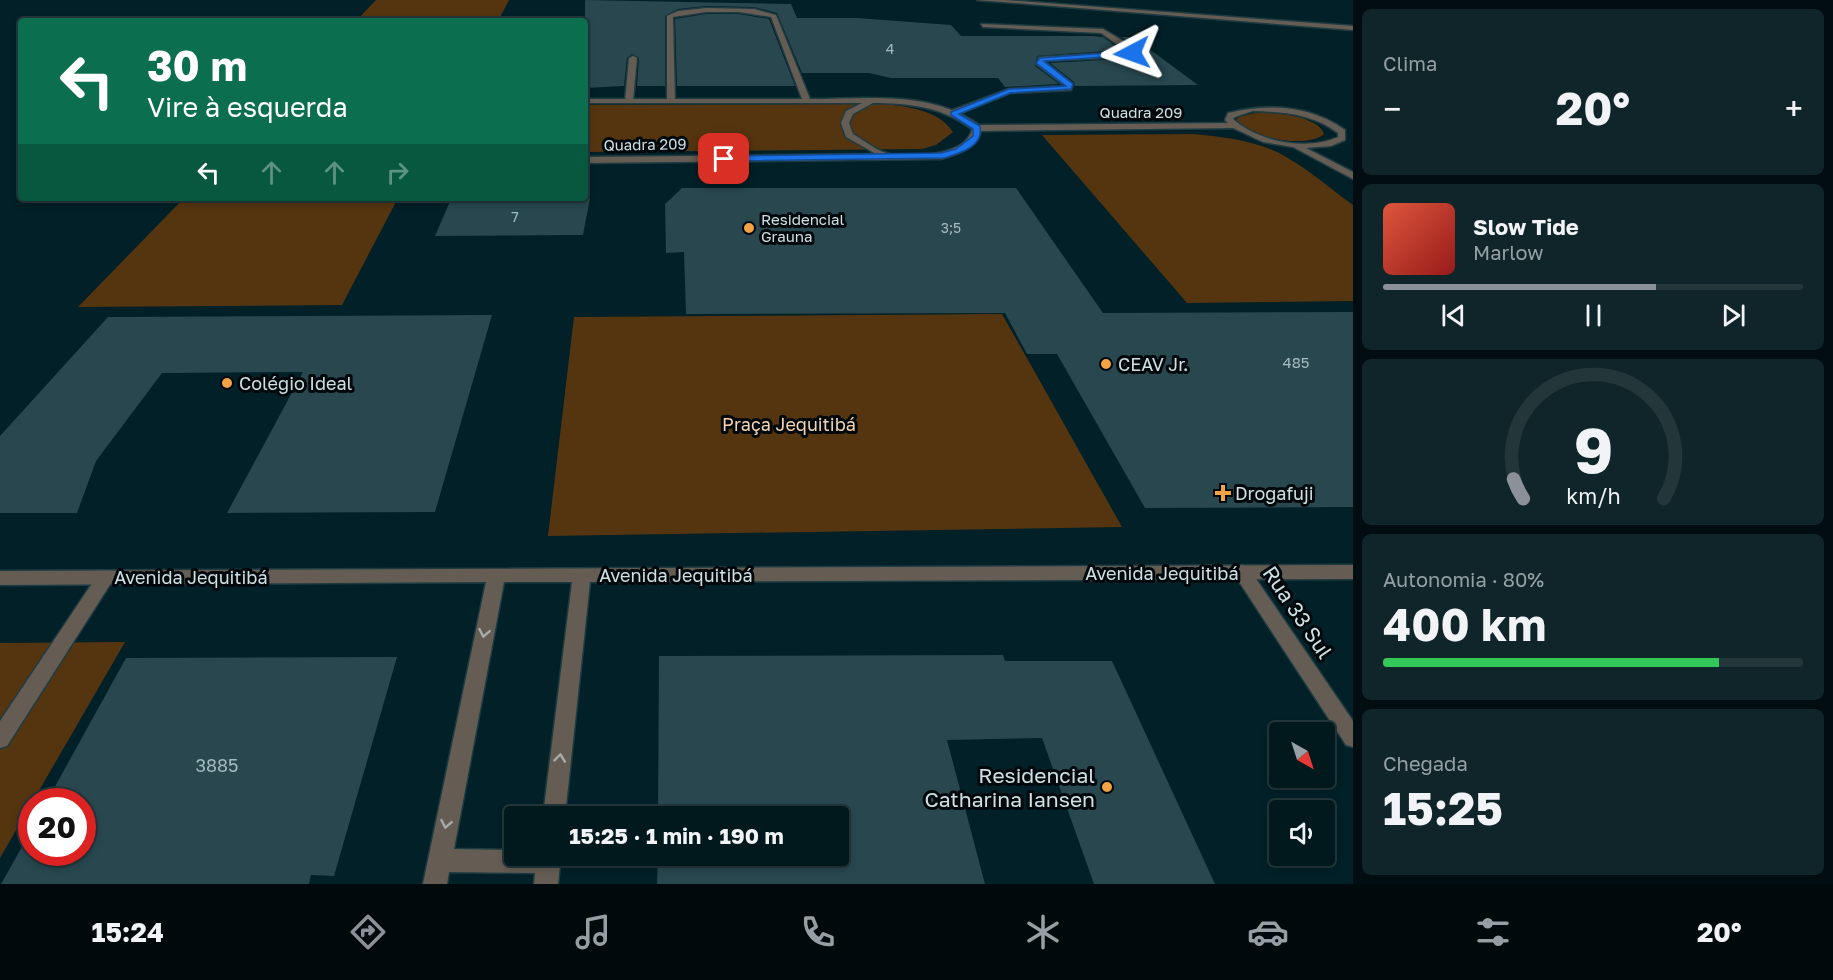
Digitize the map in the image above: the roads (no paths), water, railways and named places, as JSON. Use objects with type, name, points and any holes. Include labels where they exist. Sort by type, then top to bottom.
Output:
[{"type":"street","points":[[980,0],[1353,28]]},
{"type":"street","points":[[671,100],[670,16],[685,11],[761,11],[774,16],[807,100]]},
{"type":"street","points":[[953,113],[1009,91],[1068,88],[1070,86],[1039,62],[1042,59],[1132,53],[1132,50],[1103,31],[983,25]]},
{"type":"street","points":[[629,101],[633,58]]},
{"type":"street","points":[[878,100],[861,105],[849,113],[845,123],[849,135],[886,157]]},
{"type":"street","points":[[588,101],[878,100],[916,103],[953,113],[977,128]]},
{"type":"street","points":[[1338,149],[1342,132],[1335,126],[1307,115],[1261,109],[1239,111],[1231,115],[1229,120],[1233,126],[1256,137],[1291,144],[1324,145],[1338,149],[1352,176]]},
{"type":"street","name":"Quadra 209","points":[[588,160],[941,156],[959,151],[971,143],[977,136],[977,128],[1233,126]]},
{"type":"street","points":[[1335,126],[1353,126]]},
{"type":"street","points":[[1291,144],[1352,176]]},
{"type":"street","name":"Rua 33 Sul","points":[[1242,572],[1353,738]]},
{"type":"street","name":"Avenida Jequitibá","points":[[0,578],[1353,572]]},
{"type":"street","points":[[555,806],[582,575]]},
{"type":"street","points":[[435,884],[496,576]]},
{"type":"street","points":[[0,739],[105,578]]},
{"type":"street","points":[[439,860],[548,867]]},
{"type":"place","name":"Residencial Grauna","points":[[749,228]]},
{"type":"place","name":"CEAV Jr.","points":[[1106,364]]},
{"type":"place","name":"Colégio Ideal","points":[[227,383]]},
{"type":"place","name":"Drogafuji","points":[[1223,493]]},
{"type":"place","name":"Residencial Catharina Iansen","points":[[1107,787]]},
{"type":"park label","name":"Praça Jequitibá","points":[[789,424]]}]
